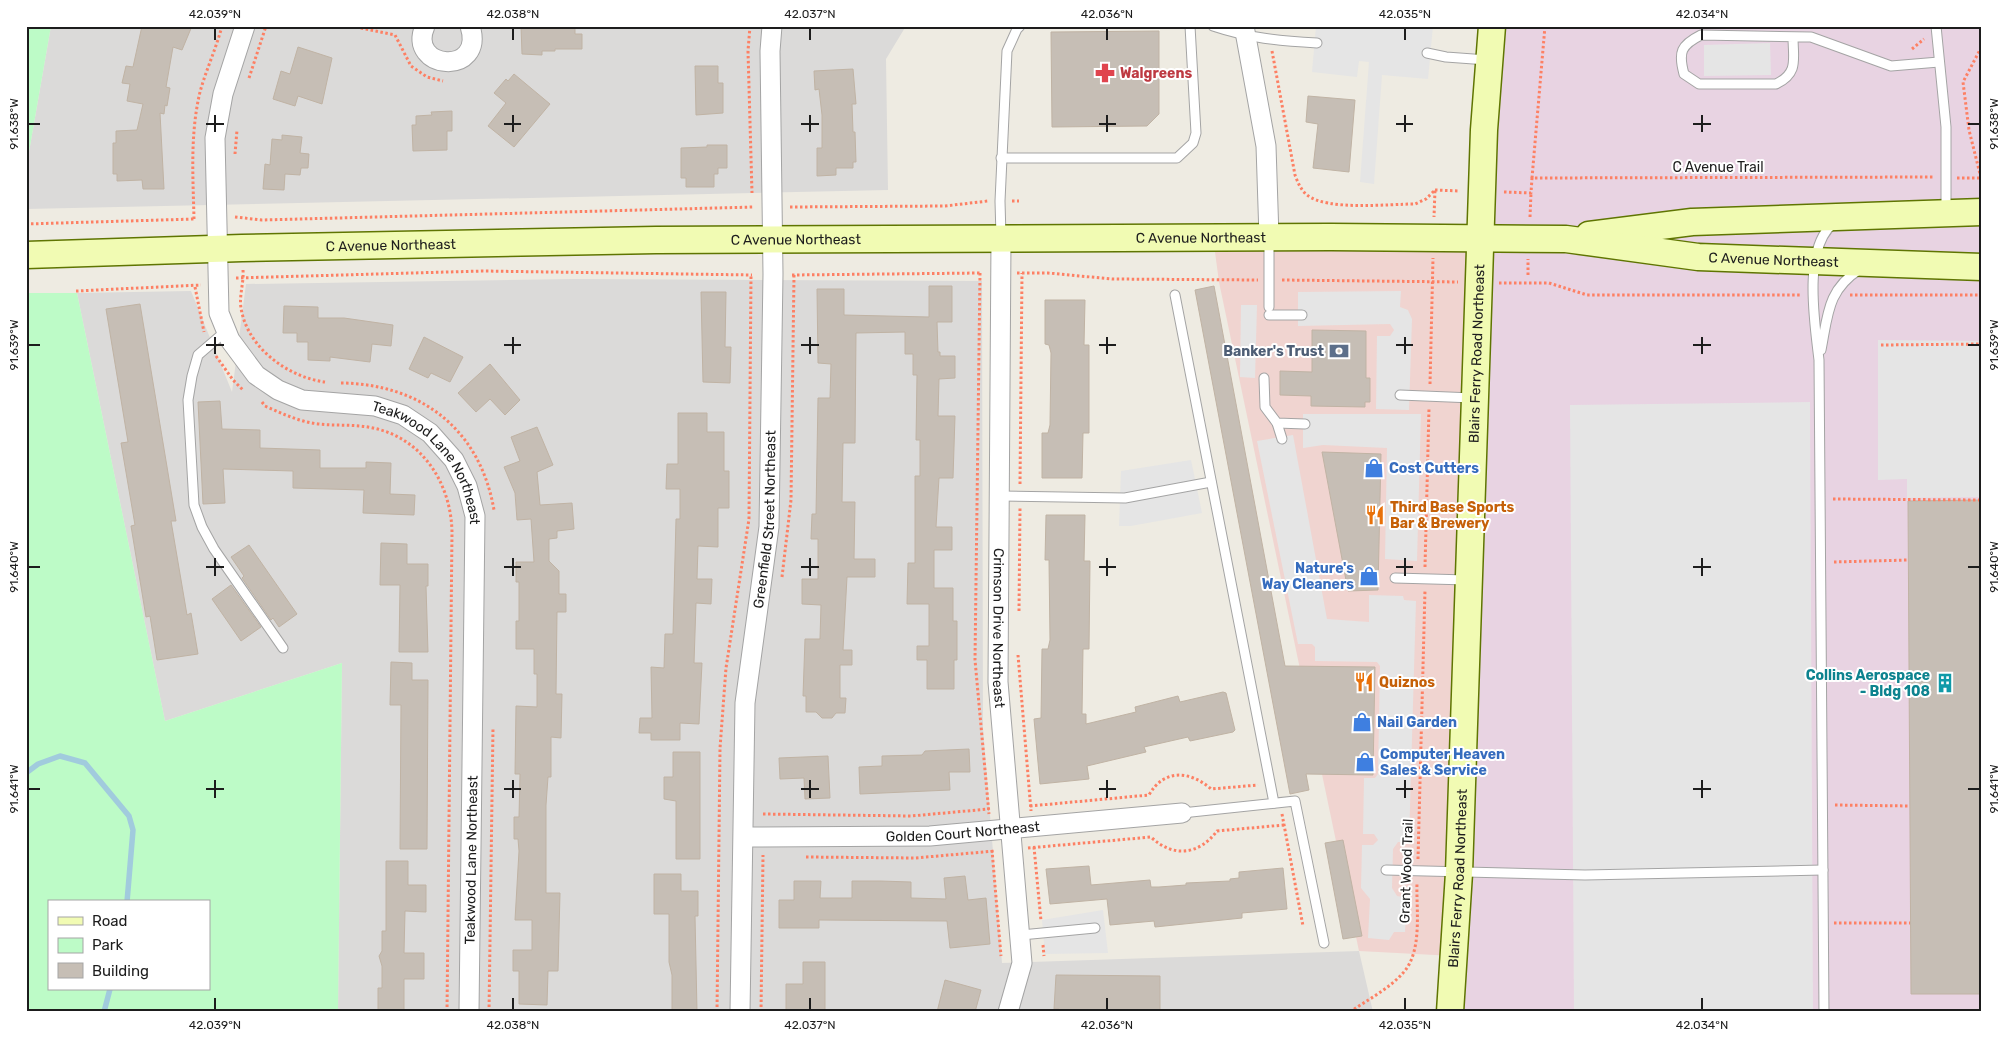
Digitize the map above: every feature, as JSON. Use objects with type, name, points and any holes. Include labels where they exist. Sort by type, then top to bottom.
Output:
[{"type":"main road","name":"Blairs Ferry Road Northeast","points":[[1450,1012],[1458,874],[1470,580],[1484,130],[1492,26]]},
{"type":"main road","name":"C Avenue Northeast","points":[[1566,239],[1692,222],[1982,212]]},
{"type":"main road","name":"C Avenue Northeast","points":[[26,255],[218,248],[773,240],[1269,237],[1481,238],[1566,239],[1698,257],[1982,267]]},
{"type":"street","name":"Teakwood Lane Northeast","points":[[245,26],[224,94],[214,138],[219,313],[226,331],[256,375],[278,390],[302,400],[374,406],[403,415],[430,433],[454,460],[467,486],[475,516],[469,1012]]},
{"type":"street","points":[[425,26],[422,39],[428,54],[441,62],[449,63],[457,61],[469,51],[473,34],[470,26]]},
{"type":"street","name":"Greenfield Street Northeast","points":[[740,1012],[745,704],[770,527],[773,240],[770,51],[772,26]]},
{"type":"street","points":[[1245,31],[1266,146],[1269,237]]},
{"type":"street","name":"Crimson Drive Northeast","points":[[1001,240],[998,682],[1022,964],[1008,1012]]},
{"type":"street","name":"Golden Court Northeast","points":[[744,837],[930,836],[1182,813]]},
{"type":"lane","points":[[1001,240],[1002,158],[1007,51],[1020,26]]},
{"type":"lane","points":[[1002,158],[1177,158],[1193,143],[1196,133],[1190,26]]},
{"type":"lane","points":[[1213,26],[1317,44]]},
{"type":"lane","points":[[1936,26],[1946,127],[1946,212]]},
{"type":"lane","points":[[1793,37],[1793,69],[1786,79],[1776,84],[1699,84],[1684,74],[1680,58],[1687,42],[1701,35],[1811,37],[1891,66],[1939,62]]},
{"type":"lane","points":[[1427,53],[1446,57],[1490,60]]},
{"type":"lane","points":[[1824,1012],[1819,360],[1814,295],[1815,262],[1818,243],[1828,228],[1844,216]]},
{"type":"lane","points":[[1269,237],[1269,311],[1302,315]]},
{"type":"lane","points":[[1819,360],[1832,298],[1846,278],[1859,269],[1872,264]]},
{"type":"lane","points":[[1175,295],[1274,803]]},
{"type":"lane","points":[[226,331],[198,355],[188,400],[194,505],[202,527],[214,549],[283,648]]},
{"type":"lane","points":[[1264,378],[1265,408],[1277,423],[1282,439]]},
{"type":"lane","points":[[1400,395],[1476,398]]},
{"type":"lane","points":[[1277,423],[1305,424]]},
{"type":"lane","points":[[1000,496],[1126,498],[1211,482]]},
{"type":"lane","points":[[1395,578],[1470,580]]},
{"type":"lane","points":[[1182,813],[1295,801],[1324,943]]},
{"type":"lane","points":[[1386,870],[1458,874],[1585,875],[1823,870]]},
{"type":"lane","points":[[1021,935],[1095,928]]},
{"type":"path","points":[[246,87],[266,26]]},
{"type":"path","points":[[236,208],[238,218],[262,220],[752,208],[748,51],[750,26]]},
{"type":"path","points":[[1530,202],[1545,26]]},
{"type":"path","points":[[1905,50],[1914,49],[1924,40],[1924,33]]},
{"type":"path","points":[[1963,178],[1981,178],[1969,130],[1963,82],[1982,46]]},
{"type":"path","points":[[1274,64],[1295,175],[1299,185],[1307,195],[1318,201],[1333,204],[1415,204],[1426,199],[1435,190],[1443,190]]},
{"type":"path","points":[[236,162],[238,123]]},
{"type":"path","name":"C Avenue Trail","points":[[1532,178],[1932,177]]},
{"type":"path","points":[[1434,204],[1435,190]]},
{"type":"path","points":[[1517,193],[1531,193]]},
{"type":"path","points":[[789,207],[945,206],[982,201]]},
{"type":"path","points":[[26,224],[196,219]]},
{"type":"path","points":[[243,270],[244,278],[240,300],[243,318],[253,336],[268,355],[289,371],[304,377],[318,381],[390,389],[411,397],[435,411],[465,438],[478,460],[489,488],[494,518]]},
{"type":"path","points":[[232,278],[483,271],[757,275]]},
{"type":"path","points":[[980,273],[975,660],[989,817]]},
{"type":"path","points":[[787,275],[986,273]]},
{"type":"path","points":[[1017,273],[1048,273],[1112,279],[1269,280]]},
{"type":"path","points":[[1018,614],[1022,273]]},
{"type":"path","name":"Grant Wood Trail","points":[[1269,280],[1432,282],[1415,950],[1410,963],[1392,982],[1350,1012]]},
{"type":"path","points":[[1521,283],[1549,283],[1587,295],[1801,295]]},
{"type":"path","points":[[76,291],[195,287],[204,284]]},
{"type":"path","points":[[195,287],[202,324],[210,344],[233,380],[246,391]]},
{"type":"path","points":[[1842,295],[1982,294]]},
{"type":"path","points":[[1881,344],[1982,344]]},
{"type":"path","points":[[260,397],[265,406],[300,420],[374,428],[394,435],[419,452],[430,464],[443,485],[448,499],[452,532],[447,1012]]},
{"type":"path","points":[[1820,499],[1982,500]]},
{"type":"path","points":[[1820,562],[1908,560]]},
{"type":"path","points":[[1018,648],[1031,814]]},
{"type":"path","points":[[489,1012],[492,726]]},
{"type":"path","points":[[1022,806],[1149,794],[1159,781],[1176,775],[1196,777],[1211,789],[1252,785]]},
{"type":"path","points":[[1822,805],[1910,806]]},
{"type":"path","points":[[763,814],[911,816],[996,808]]},
{"type":"path","points":[[1283,817],[1303,926]]},
{"type":"path","points":[[1025,848],[1151,837],[1166,849],[1186,852],[1205,845],[1217,831],[1284,825]]},
{"type":"path","points":[[1034,839],[1044,956]]},
{"type":"path","points":[[991,843],[1000,956]]},
{"type":"path","points":[[761,1012],[763,848]]},
{"type":"path","points":[[1823,923],[1910,923]]},
{"type":"shaded area","points":[[51,26],[906,26],[886,59],[888,190],[26,209],[26,169]]},
{"type":"shaded area","points":[[1316,26],[1433,26],[1428,79],[1382,75],[1374,184],[1360,182],[1369,62],[1359,61],[1357,77],[1312,72]]},
{"type":"shaded area","points":[[1492,26],[1982,26],[1982,1012],[1451,1012]]},
{"type":"shaded area","points":[[1770,43],[1771,75],[1704,76],[1704,45]]},
{"type":"shaded area","points":[[1213,237],[1481,238],[1454,956],[1359,951],[1219,282]]},
{"type":"shaded area","points":[[574,279],[982,281],[983,728],[1002,963],[1359,951],[1373,1012],[338,1012],[342,663],[165,721],[77,293],[191,291],[232,392],[246,284]]},
{"type":"shaded area","points":[[1401,291],[1400,307],[1408,310],[1412,319],[1409,410],[1376,409],[1377,336],[1390,336],[1394,330],[1390,324],[1298,326],[1298,292]]},
{"type":"shaded area","points":[[1241,305],[1257,305],[1255,378],[1240,377]]},
{"type":"shaded area","points":[[1878,340],[1982,341],[1982,497],[1907,498],[1907,479],[1878,480]]},
{"type":"shaded area","points":[[1810,402],[1813,1012],[1574,1012],[1570,405]]},
{"type":"shaded area","points":[[1303,414],[1421,414],[1417,561],[1385,559],[1387,448],[1323,445],[1303,448]]},
{"type":"shaded area","points":[[1293,435],[1327,619],[1369,622],[1369,595],[1403,596],[1404,600],[1416,601],[1409,842],[1398,842],[1393,849],[1392,888],[1397,896],[1407,898],[1405,932],[1394,932],[1389,940],[1368,938],[1370,899],[1361,888],[1362,845],[1373,845],[1378,840],[1374,834],[1363,834],[1364,778],[1375,778],[1378,774],[1380,666],[1377,662],[1315,661],[1315,647],[1312,644],[1298,644],[1257,441]]},
{"type":"shaded area","points":[[1191,460],[1202,513],[1131,526],[1119,526],[1121,471]]},
{"type":"shaded area","points":[[1103,910],[1108,953],[1045,954],[1042,920]]},
{"type":"green space","points":[[26,26],[51,26],[26,169]]},
{"type":"green space","points":[[26,293],[77,293],[165,721],[342,663],[338,1012],[26,1012]]},
{"type":"building","points":[[142,26],[192,26],[182,50],[173,47],[166,87],[170,88],[167,106],[165,105],[164,114],[160,113],[164,189],[143,189],[142,180],[117,181],[117,174],[113,174],[113,143],[116,143],[116,131],[137,130],[143,104],[127,101],[130,84],[122,83],[126,66],[133,67]]},
{"type":"building","points":[[521,26],[575,26],[575,34],[582,34],[582,49],[555,49],[555,51],[542,51],[542,55],[522,54]]},
{"type":"building","name":"Walgreens","points":[[1159,31],[1159,114],[1147,126],[1052,127],[1051,32]]},
{"type":"building","points":[[298,47],[332,58],[322,104],[298,96],[295,106],[273,99],[281,71],[290,74]]},
{"type":"building","points":[[695,66],[718,66],[718,83],[723,83],[723,113],[696,115]]},
{"type":"building","points":[[853,69],[856,104],[852,104],[856,162],[853,162],[853,168],[836,168],[836,175],[817,176],[817,148],[822,148],[822,115],[819,89],[815,90],[814,71]]},
{"type":"building","points":[[514,74],[550,104],[514,147],[488,126],[506,103],[494,93],[506,79],[508,81]]},
{"type":"building","points":[[1308,96],[1355,100],[1349,172],[1313,168],[1318,124],[1306,122]]},
{"type":"building","points":[[452,111],[452,131],[447,131],[447,150],[413,151],[412,125],[416,125],[416,116],[432,115],[431,112]]},
{"type":"building","points":[[282,135],[302,137],[300,153],[309,154],[308,168],[301,168],[300,175],[285,174],[284,190],[263,189],[265,164],[270,165],[272,139],[282,140]]},
{"type":"building","points":[[707,145],[727,145],[727,168],[718,168],[718,174],[714,174],[714,187],[686,187],[686,178],[681,178],[681,148],[707,147]]},
{"type":"building","points":[[929,286],[952,286],[952,322],[937,322],[938,352],[940,352],[940,356],[955,356],[955,378],[939,379],[938,416],[955,416],[953,478],[939,478],[936,527],[952,527],[952,550],[934,550],[934,588],[953,588],[953,621],[957,621],[957,660],[954,660],[954,689],[927,689],[927,660],[917,660],[917,646],[929,646],[929,604],[907,604],[908,563],[915,563],[915,476],[920,476],[920,440],[916,440],[917,375],[913,375],[913,354],[905,354],[905,332],[856,333],[855,443],[843,443],[842,502],[855,502],[854,559],[875,559],[875,577],[847,577],[843,650],[852,650],[852,665],[840,665],[840,698],[846,698],[845,713],[836,713],[832,718],[822,718],[816,712],[806,712],[806,696],[803,696],[805,639],[820,639],[821,605],[802,604],[802,579],[818,579],[818,539],[811,539],[812,514],[816,514],[818,398],[830,398],[831,364],[818,363],[817,289],[844,289],[844,315],[929,317]]},
{"type":"building","points":[[1214,286],[1285,666],[1375,667],[1373,775],[1306,774],[1309,790],[1290,794],[1195,290]]},
{"type":"building","points":[[701,292],[726,292],[725,347],[731,347],[730,383],[703,382]]},
{"type":"building","points":[[1045,300],[1085,300],[1084,345],[1089,345],[1089,433],[1083,433],[1082,478],[1042,478],[1042,433],[1048,433],[1050,425],[1051,353],[1049,345],[1045,344]]},
{"type":"building","points":[[140,304],[176,521],[171,521],[187,615],[191,613],[198,654],[157,660],[150,616],[146,617],[131,526],[135,525],[121,443],[128,442],[106,309]]},
{"type":"building","points":[[284,306],[318,307],[318,318],[344,318],[393,325],[391,346],[372,344],[370,362],[330,357],[330,361],[308,360],[308,342],[297,342],[297,333],[283,333]]},
{"type":"building","name":"Banker's Trust","points":[[1312,330],[1366,331],[1366,378],[1370,378],[1370,402],[1365,402],[1365,407],[1311,406],[1311,396],[1280,395],[1280,371],[1312,372]]},
{"type":"building","points":[[424,337],[463,357],[450,382],[431,373],[428,378],[409,369]]},
{"type":"building","points":[[490,364],[520,400],[505,415],[490,399],[476,412],[458,393]]},
{"type":"building","points":[[220,401],[222,429],[260,430],[260,448],[320,450],[320,468],[366,468],[366,462],[391,463],[390,494],[415,495],[414,515],[363,513],[364,490],[293,488],[293,471],[223,469],[225,503],[203,504],[198,402]]},
{"type":"building","points":[[678,413],[707,413],[707,432],[724,432],[724,471],[729,471],[729,508],[718,508],[718,547],[698,546],[697,579],[712,579],[711,604],[696,603],[694,663],[702,663],[699,724],[680,723],[680,740],[651,740],[651,733],[639,733],[640,718],[652,718],[651,667],[664,668],[665,634],[673,634],[676,519],[680,519],[680,489],[666,489],[667,464],[678,464]]},
{"type":"building","points":[[537,427],[553,465],[537,472],[540,505],[572,503],[574,529],[557,531],[557,538],[549,539],[549,561],[559,571],[559,594],[566,594],[566,612],[557,612],[556,694],[562,694],[561,738],[551,737],[551,777],[548,777],[546,805],[546,893],[560,893],[558,971],[548,971],[547,1005],[519,1004],[519,971],[513,971],[513,950],[532,950],[532,920],[515,920],[519,851],[518,839],[514,839],[514,817],[519,817],[520,774],[515,774],[516,706],[537,707],[537,674],[534,674],[534,649],[516,649],[516,621],[519,621],[519,582],[516,582],[516,562],[534,562],[531,519],[517,520],[515,493],[504,467],[520,461],[511,437]]},
{"type":"building","points":[[1322,452],[1381,454],[1378,590],[1348,591]]},
{"type":"building","name":"Collins Aerospace - Bldg 108","points":[[1982,500],[1982,994],[1911,994],[1908,501]]},
{"type":"building","points":[[1046,515],[1085,515],[1084,561],[1090,561],[1089,649],[1083,649],[1082,714],[1086,714],[1086,724],[1136,712],[1135,707],[1178,696],[1180,702],[1223,692],[1226,693],[1235,730],[1233,732],[1190,741],[1188,737],[1144,747],[1146,752],[1087,766],[1089,779],[1040,784],[1034,719],[1041,718],[1042,649],[1048,649],[1050,640],[1049,560],[1045,560]]},
{"type":"building","points":[[381,543],[407,544],[407,564],[428,564],[428,586],[426,586],[428,652],[399,652],[400,585],[380,585]]},
{"type":"building","points":[[249,545],[297,614],[279,627],[273,618],[271,620],[242,578],[244,576],[231,557]]},
{"type":"building","points":[[231,585],[261,627],[241,641],[212,599]]},
{"type":"building","points":[[391,662],[412,663],[412,680],[428,680],[427,849],[400,849],[401,705],[390,705]]},
{"type":"building","points":[[969,749],[970,772],[949,772],[950,790],[860,794],[859,767],[882,766],[882,756],[922,755],[925,751]]},
{"type":"building","points":[[673,752],[700,752],[700,859],[676,859],[676,801],[664,799],[664,777],[673,777]]},
{"type":"building","points":[[828,756],[830,798],[805,799],[804,778],[780,779],[779,758]]},
{"type":"building","points":[[1343,840],[1362,936],[1343,939],[1325,843]]},
{"type":"building","points":[[386,861],[408,861],[408,885],[426,885],[426,912],[405,911],[404,953],[424,953],[424,979],[404,979],[404,1012],[378,1012],[378,988],[382,988],[382,966],[379,956],[382,951],[382,931],[386,931]]},
{"type":"building","points":[[1089,866],[1091,885],[1150,880],[1151,887],[1230,881],[1230,879],[1239,878],[1239,872],[1283,868],[1287,909],[1242,913],[1242,918],[1155,927],[1154,921],[1110,925],[1107,899],[1050,904],[1046,869]]},
{"type":"building","points":[[654,874],[681,874],[681,891],[698,891],[698,916],[695,916],[697,1012],[672,1012],[669,914],[654,914]]},
{"type":"building","points":[[965,876],[968,900],[986,898],[990,944],[950,948],[947,921],[819,920],[819,928],[779,928],[779,900],[794,900],[794,881],[821,881],[820,898],[852,898],[852,881],[880,881],[911,882],[911,898],[946,899],[944,878]]},
{"type":"building","points":[[803,962],[825,962],[825,1011],[786,1011],[786,984],[803,984]]},
{"type":"building","points":[[1056,975],[1160,976],[1160,1012],[1059,1012],[1059,1009],[1054,1009]]},
{"type":"building","points":[[945,980],[981,990],[975,1012],[937,1012]]},
{"type":"waterway","points":[[26,773],[38,764],[60,756],[85,763],[129,816],[133,830],[127,900]]},
{"type":"waterway","points":[[104,1012],[110,990]]},
{"type":"place","name":"Walgreens","points":[[1105,73]]},
{"type":"place","name":"Banker's Trust","points":[[1339,351]]},
{"type":"place","name":"Cost Cutters","points":[[1374,468]]},
{"type":"place","name":"Third Base Sports Bar & Brewery","points":[[1375,515]]},
{"type":"place","name":"Nature's Way Cleaners","points":[[1369,576]]},
{"type":"place","name":"Quiznos","points":[[1364,682]]},
{"type":"place","name":"Collins Aerospace - Bldg 108","points":[[1945,683]]},
{"type":"place","name":"Nail Garden","points":[[1362,722]]},
{"type":"place","name":"Computer Heaven Sales & Service","points":[[1365,762]]}]
